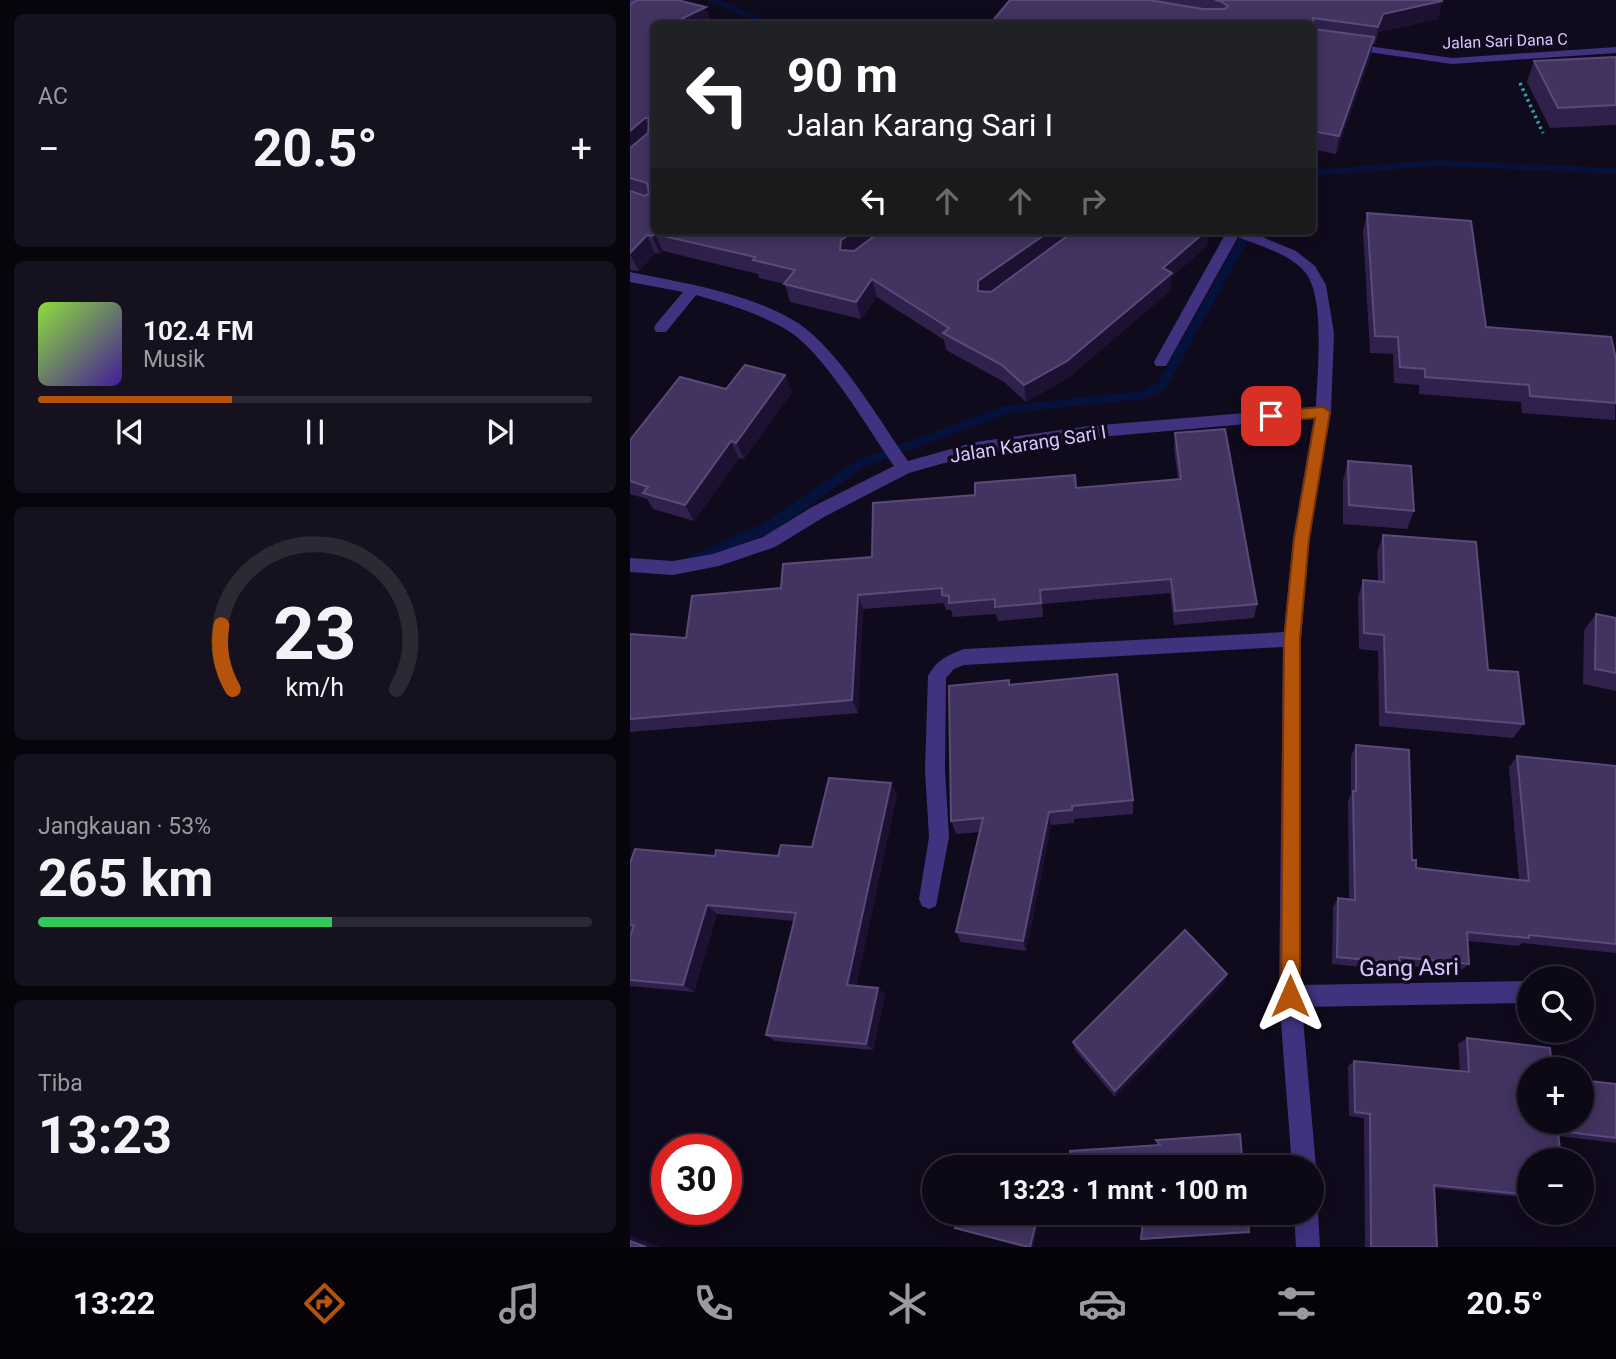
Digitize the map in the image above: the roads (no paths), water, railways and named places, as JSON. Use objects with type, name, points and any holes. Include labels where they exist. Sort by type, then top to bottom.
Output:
[{"type":"street","points":[[630,0],[642,5],[641,12],[630,22]]},
{"type":"street","name":"Jalan Sari Dana C","points":[[1316,42],[1452,61],[1616,50]]},
{"type":"street","points":[[1161,362],[1233,235]]},
{"type":"street","points":[[1245,235],[1291,254],[1310,269],[1319,285],[1327,332],[1323,412],[1301,539],[1292,639],[1290,996],[1303,1155]]},
{"type":"street","points":[[630,277],[693,289],[748,306],[794,327],[828,360],[904,468]]},
{"type":"street","points":[[661,328],[693,289]]},
{"type":"street","name":"Jalan Karang Sari I","points":[[630,565],[673,568],[713,561],[769,542],[830,505],[904,468],[976,448],[1089,432],[1323,412]]},
{"type":"street","points":[[929,899],[939,837],[934,770],[937,677],[948,663],[964,657],[1292,639]]},
{"type":"street","name":"Gang Asri","points":[[1290,996],[1517,992]]},
{"type":"street","points":[[1307,1225],[1308,1247]]},
{"type":"waterway","points":[[711,0],[762,21]]},
{"type":"waterway","points":[[1316,173],[1436,163],[1616,171]]},
{"type":"waterway","points":[[690,562],[769,527],[860,464],[1008,409],[1144,395],[1161,387],[1246,235]]}]
